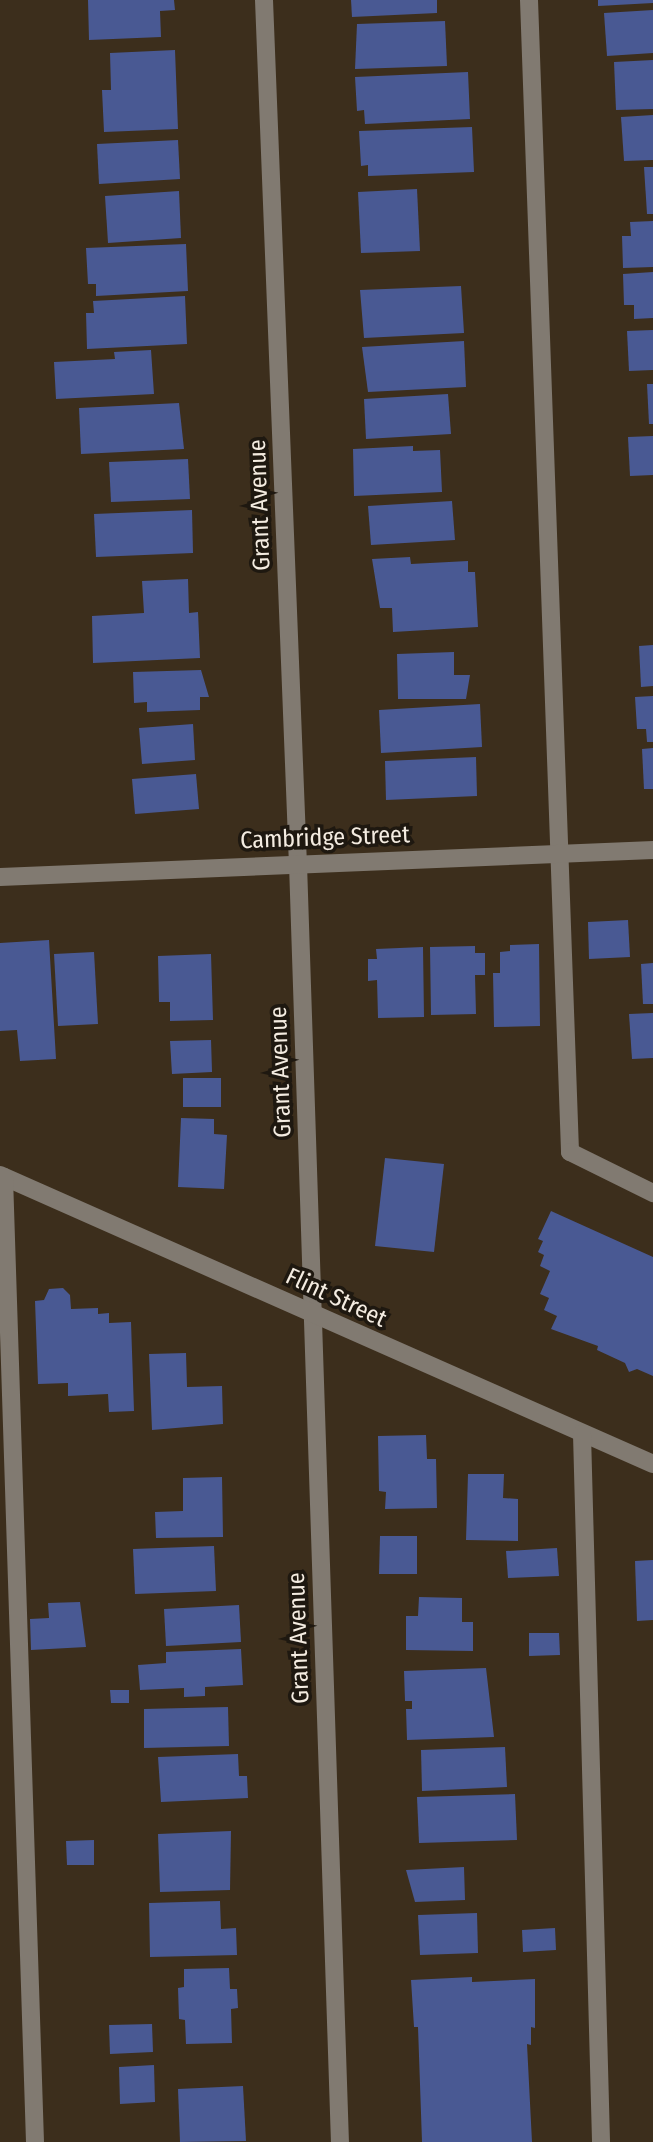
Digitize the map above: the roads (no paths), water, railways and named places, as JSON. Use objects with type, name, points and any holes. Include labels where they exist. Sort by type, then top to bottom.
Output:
[{"type":"street","name":"Grant Avenue","points":[[264,0],[298,864],[340,2142]]},
{"type":"street","points":[[529,0],[570,1152],[653,1193]]},
{"type":"street","name":"Cambridge Street","points":[[0,877],[653,850]]},
{"type":"street","points":[[2,1176],[35,2142]]},
{"type":"street","name":"Flint Street","points":[[2,1176],[653,1464]]},
{"type":"street","points":[[582,1434],[601,2142]]}]
